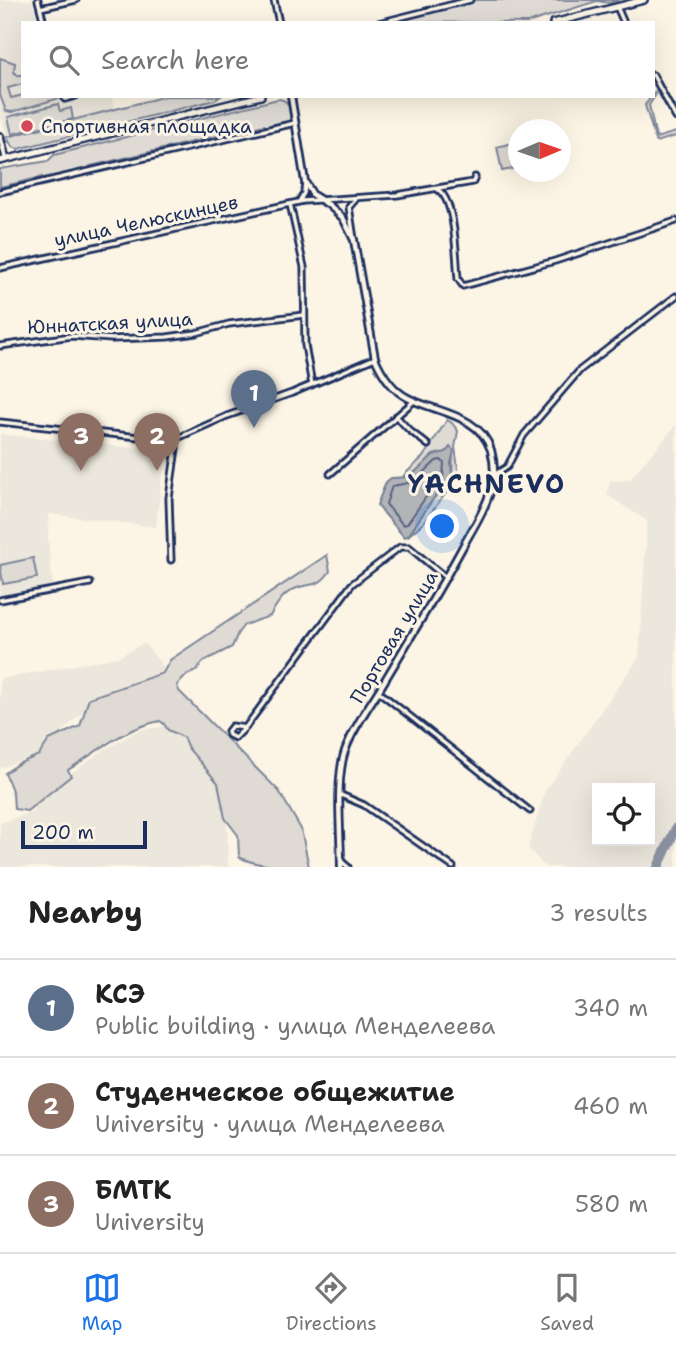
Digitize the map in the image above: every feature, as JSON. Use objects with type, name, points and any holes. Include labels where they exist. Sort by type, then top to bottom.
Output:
[{"type":"main road","points":[[561,21],[643,0]]},
{"type":"main road","points":[[2,159],[253,98]]},
{"type":"street","points":[[38,0],[43,21]]},
{"type":"street","points":[[40,8],[76,0]]},
{"type":"street","points":[[274,0],[279,21]]},
{"type":"street","points":[[386,21],[470,0]]},
{"type":"street","points":[[617,7],[623,21]]},
{"type":"street","points":[[655,79],[676,118]]},
{"type":"street","points":[[291,98],[305,182],[301,202]]},
{"type":"street","points":[[0,192],[295,123]]},
{"type":"street","points":[[0,136],[2,159]]},
{"type":"street","points":[[475,177],[473,182],[356,199],[349,207],[376,358],[390,383],[401,394],[461,418],[482,433],[491,449],[494,475]]},
{"type":"street","points":[[305,182],[310,192],[338,212],[347,223],[354,240]]},
{"type":"street","points":[[435,188],[441,191],[447,201],[453,227],[458,279],[463,286],[555,261],[676,220]]},
{"type":"street","points":[[301,202],[309,197],[310,192]]},
{"type":"street","name":"улица Челюскинцев","points":[[0,268],[290,204],[356,199]]},
{"type":"street","points":[[338,212],[342,200]]},
{"type":"street","points":[[290,204],[304,267],[305,345],[312,385]]},
{"type":"street","name":"Портовая улица","points":[[341,864],[341,795],[345,752],[482,512],[494,475],[507,467],[524,435],[580,370],[676,296]]},
{"type":"street","name":"Юннатская улица","points":[[0,346],[72,336],[112,339],[167,337],[240,322],[304,315]]},
{"type":"street","points":[[0,422],[174,439],[376,358]]},
{"type":"street","points":[[330,474],[414,401]]},
{"type":"street","points":[[396,416],[428,445]]},
{"type":"street","points":[[172,561],[169,498],[176,448],[174,439]]},
{"type":"street","points":[[245,728],[232,726],[228,731],[229,735],[234,738],[245,728],[352,584],[400,547],[409,547],[446,578]]},
{"type":"street","points":[[0,600],[90,583]]},
{"type":"street","points":[[378,691],[530,811]]},
{"type":"street","points":[[341,795],[364,805],[453,867]]},
{"type":"street","points":[[341,864],[348,867]]},
{"type":"shaded area","points":[[0,0],[32,0],[38,21],[21,21],[21,98],[61,98],[63,103],[82,98],[112,98],[115,109],[7,137],[0,113]]},
{"type":"shaded area","points":[[475,0],[620,0],[609,3],[597,1],[533,21],[392,21]]},
{"type":"shaded area","points":[[0,58],[15,63],[14,72],[21,75],[21,85],[8,88],[11,98],[21,96],[21,98],[60,98],[12,112],[6,111],[0,95]]},
{"type":"shaded area","points":[[158,98],[218,98],[18,149],[12,147],[7,137]]},
{"type":"shaded area","points":[[654,98],[649,105],[656,138],[676,132],[676,136],[656,142],[645,105]]},
{"type":"shaded area","points":[[278,99],[285,101],[290,107],[289,123],[268,128],[264,125],[90,166],[89,170],[43,181],[42,177],[0,187],[0,169],[48,161],[54,155]]},
{"type":"shaded area","name":"Спортивная площадка","points":[[58,104],[60,111],[71,108],[73,119],[12,134],[8,117]]},
{"type":"shaded area","points":[[508,144],[508,170],[502,171],[497,147]]},
{"type":"shaded area","points":[[447,420],[458,431],[455,447],[459,476],[424,522],[408,536],[452,477],[453,453],[437,454],[410,476],[403,478],[404,475],[423,457]]},
{"type":"shaded area","points":[[676,425],[676,867],[545,867],[528,848],[545,791],[639,657],[647,521],[607,495],[610,481],[629,480]]},
{"type":"shaded area","points":[[0,434],[165,451],[156,527],[49,514],[48,540],[53,585],[0,596]]},
{"type":"shaded area","points":[[327,555],[330,571],[323,580],[288,593],[270,616],[244,625],[232,647],[204,661],[196,671],[187,675],[177,685],[179,691],[279,791],[301,829],[309,867],[263,865],[239,857],[238,835],[225,818],[218,783],[188,748],[183,737],[168,730],[160,721],[123,735],[68,770],[71,776],[27,811],[14,809],[13,793],[5,773],[39,755],[49,740],[80,726],[89,698],[163,673],[170,660]]},
{"type":"shaded area","points":[[33,558],[37,578],[3,584],[0,565]]},
{"type":"shaded area","points":[[144,643],[164,671],[86,700],[88,707],[39,754],[0,768],[0,679],[118,657]]},
{"type":"shaded area","points":[[166,726],[188,736],[220,777],[227,806],[228,867],[0,867],[0,823],[32,812],[44,793],[102,751],[139,730]]},
{"type":"water","points":[[450,447],[454,451],[452,476],[408,536],[404,537],[377,505],[386,482],[391,478],[410,477],[433,455],[446,452]]},
{"type":"taxiway","points":[[658,867],[676,828]]},
{"type":"place","name":"Спортивная площадка","points":[[27,126]]},
{"type":"place","name":"КСЭ","points":[[254,428]]},
{"type":"place","name":"БМТК","points":[[81,471]]},
{"type":"place","name":"Студенческое общежитие","points":[[157,471]]},
{"type":"district","name":"YACHNEVO","points":[[487,483]]}]
